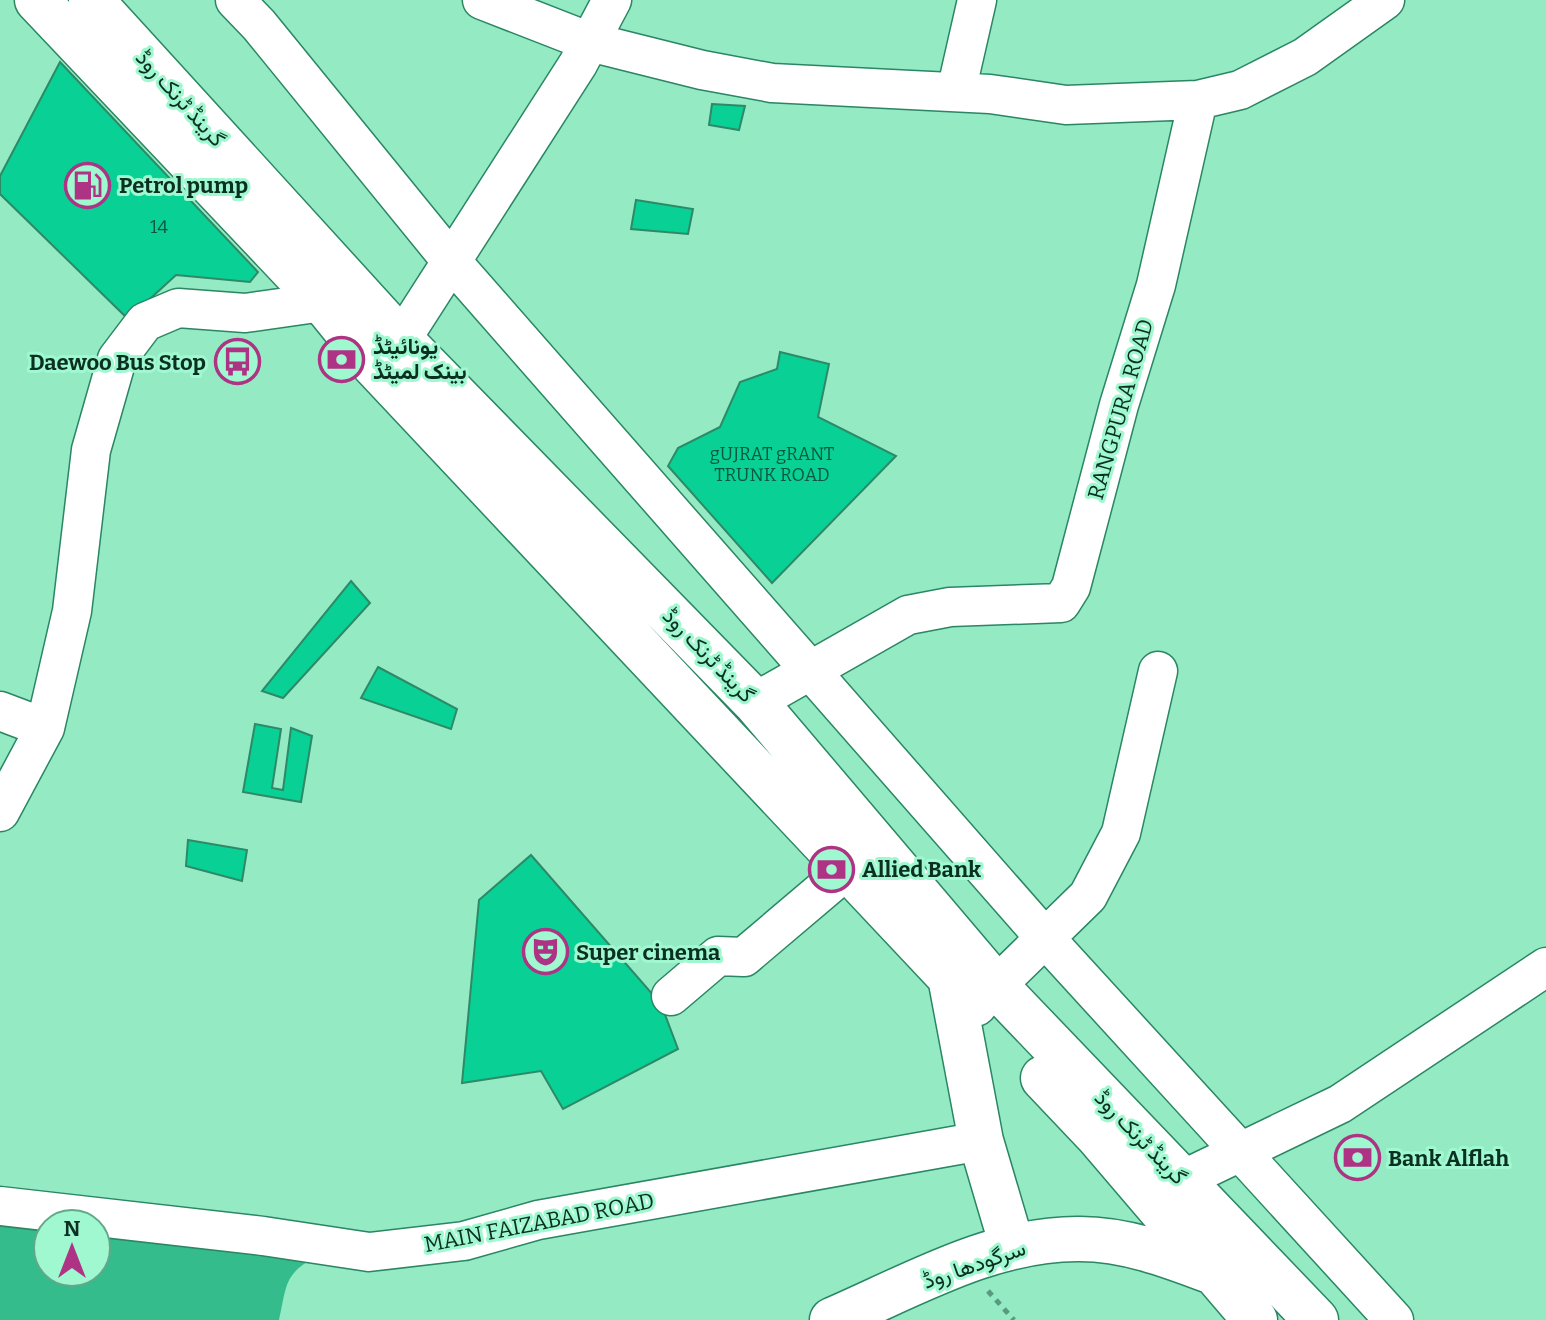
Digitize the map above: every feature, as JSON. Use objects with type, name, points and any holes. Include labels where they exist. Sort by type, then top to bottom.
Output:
[{"type":"main road","name":"گرینڈ ٹرنک روڈ","points":[[37,0],[323,302],[388,353],[755,702],[996,986],[1316,1320]]},
{"type":"main road","name":"گرینڈ ٹرنک روڈ","points":[[91,0],[388,353],[849,868],[1097,1135],[1255,1320]]},
{"type":"main road","points":[[950,977],[981,1141],[1012,1246]]},
{"type":"main road","name":"سرگودھا روڈ","points":[[832,1320],[1012,1246],[1083,1239],[1160,1252],[1213,1273]]},
{"type":"street","points":[[235,0],[259,25],[452,262],[1045,938],[1394,1320]]},
{"type":"street","points":[[482,0],[590,42],[702,70],[772,83],[990,94],[1066,105],[1198,100],[1240,90],[1305,57],[1385,0]]},
{"type":"street","points":[[388,353],[452,262],[590,42],[612,0]]},
{"type":"street","points":[[956,92],[977,0]]},
{"type":"street","name":"RANGPURA ROAD","points":[[755,702],[908,615],[950,607],[1061,603],[1071,587],[1119,405],[1156,285],[1198,100]]},
{"type":"street","points":[[0,812],[45,728],[72,611],[91,450],[117,359],[145,322],[178,308],[245,313],[323,302]]},
{"type":"street","points":[[996,986],[1088,896],[1121,833],[1158,671]]},
{"type":"street","points":[[0,711],[45,728]]},
{"type":"street","points":[[671,996],[718,956],[744,957],[849,868]]},
{"type":"street","points":[[1182,1180],[1340,1104],[1546,967]]},
{"type":"street","name":"MAIN FAIZABAD ROAD","points":[[0,1206],[263,1236],[369,1252],[464,1241],[538,1220],[981,1141]]},
{"type":"green space","points":[[0,1218],[32,1222],[32,1288],[112,1288],[112,1232],[317,1256],[298,1269],[289,1281],[279,1320],[0,1320]]},
{"type":"building","name":"Petrol pump","points":[[60,62],[258,272],[250,282],[176,275],[128,319],[0,194],[0,176]]},
{"type":"building","points":[[712,104],[745,106],[739,130],[709,125]]},
{"type":"building","points":[[636,200],[693,209],[688,234],[631,229]]},
{"type":"building","points":[[780,352],[829,364],[818,417],[896,456],[772,583],[668,466],[678,448],[720,427],[740,382],[777,369]]},
{"type":"building","points":[[351,581],[370,603],[283,698],[262,691]]},
{"type":"building","points":[[378,667],[457,709],[451,729],[361,698]]},
{"type":"building","points":[[255,724],[281,729],[272,788],[283,790],[291,728],[312,736],[301,802],[243,792]]},
{"type":"building","points":[[188,840],[247,850],[242,881],[186,866]]},
{"type":"building","name":"Super cinema","points":[[531,855],[661,1004],[678,1049],[563,1109],[541,1071],[462,1083],[479,900]]},
{"type":"place","name":"Petrol pump","points":[[88,185]]},
{"type":"place","name":"یونائیٹڈ بینک لمیٹڈ","points":[[342,359]]},
{"type":"place","name":"Daewoo Bus Stop","points":[[237,362]]},
{"type":"place","name":"Allied Bank","points":[[831,869]]},
{"type":"place","name":"Super cinema","points":[[545,952]]},
{"type":"place","name":"Bank Alflah","points":[[1357,1158]]}]
